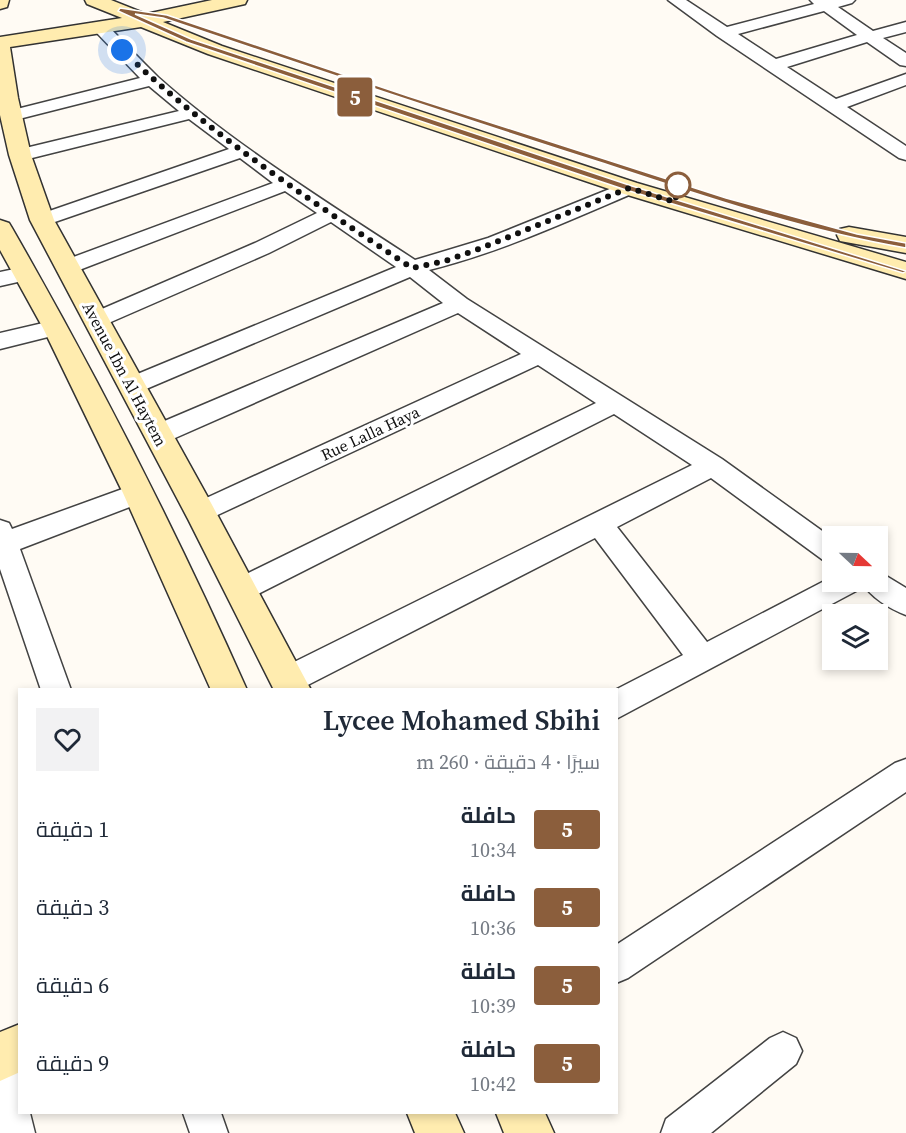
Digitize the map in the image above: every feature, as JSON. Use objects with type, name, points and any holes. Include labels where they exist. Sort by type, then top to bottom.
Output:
[{"type":"street","points":[[94,0],[189,41],[629,188],[906,271]]},
{"type":"street","points":[[0,43],[142,21],[238,0]]},
{"type":"street","points":[[723,33],[821,3],[847,0]]},
{"type":"street","points":[[684,1],[723,33],[906,154]]},
{"type":"street","points":[[821,3],[906,61]]},
{"type":"street","points":[[120,10],[164,16],[417,102],[723,199],[856,237],[906,245]]},
{"type":"street","points":[[773,66],[868,36],[906,27]]},
{"type":"street","points":[[100,28],[152,80],[287,184],[412,268],[459,304],[713,466],[822,545]]},
{"type":"street","name":"Avenue Ibn Al Haytem","points":[[0,43],[11,116],[20,155],[42,220],[200,512],[290,685]]},
{"type":"street","points":[[832,106],[906,79]]},
{"type":"street","points":[[11,116],[152,80]]},
{"type":"street","points":[[20,155],[192,113]]},
{"type":"street","points":[[887,141],[906,134]]},
{"type":"street","points":[[42,220],[242,151]]},
{"type":"street","points":[[67,267],[287,184]]},
{"type":"street","points":[[131,386],[412,268],[445,261],[479,249],[629,188]]},
{"type":"street","points":[[96,320],[262,248],[332,214]]},
{"type":"street","points":[[0,228],[12,276],[56,328],[139,493],[228,688]]},
{"type":"street","points":[[157,435],[459,304]]},
{"type":"street","points":[[0,341],[56,328]]},
{"type":"street","name":"Rue Lalla Haya","points":[[200,512],[539,355]]},
{"type":"street","points":[[240,590],[614,404]]},
{"type":"street","points":[[290,685],[713,466]]},
{"type":"street","points":[[55,688],[2,540],[139,493]]},
{"type":"street","points":[[599,524],[703,659]]},
{"type":"street","points":[[888,590],[906,603]]},
{"type":"street","points":[[618,704],[829,592]]},
{"type":"street","points":[[618,965],[906,774]]},
{"type":"street","points":[[0,1058],[18,1047]]},
{"type":"street","points":[[680,1133],[783,1051]]},
{"type":"street","points":[[0,1068],[16,1133]]},
{"type":"street","points":[[202,1114],[209,1133]]},
{"type":"street","points":[[430,1114],[440,1133]]},
{"type":"street","points":[[520,1114],[530,1133]]},
{"type":"bus line","name":"5","points":[[906,245],[856,237],[773,214],[405,98],[164,16],[120,10],[189,41],[629,188],[906,271]]},
{"type":"route","points":[[122,50],[152,80],[192,113],[287,184],[412,268],[445,261],[479,249],[629,188],[675,202],[678,185]]}]
